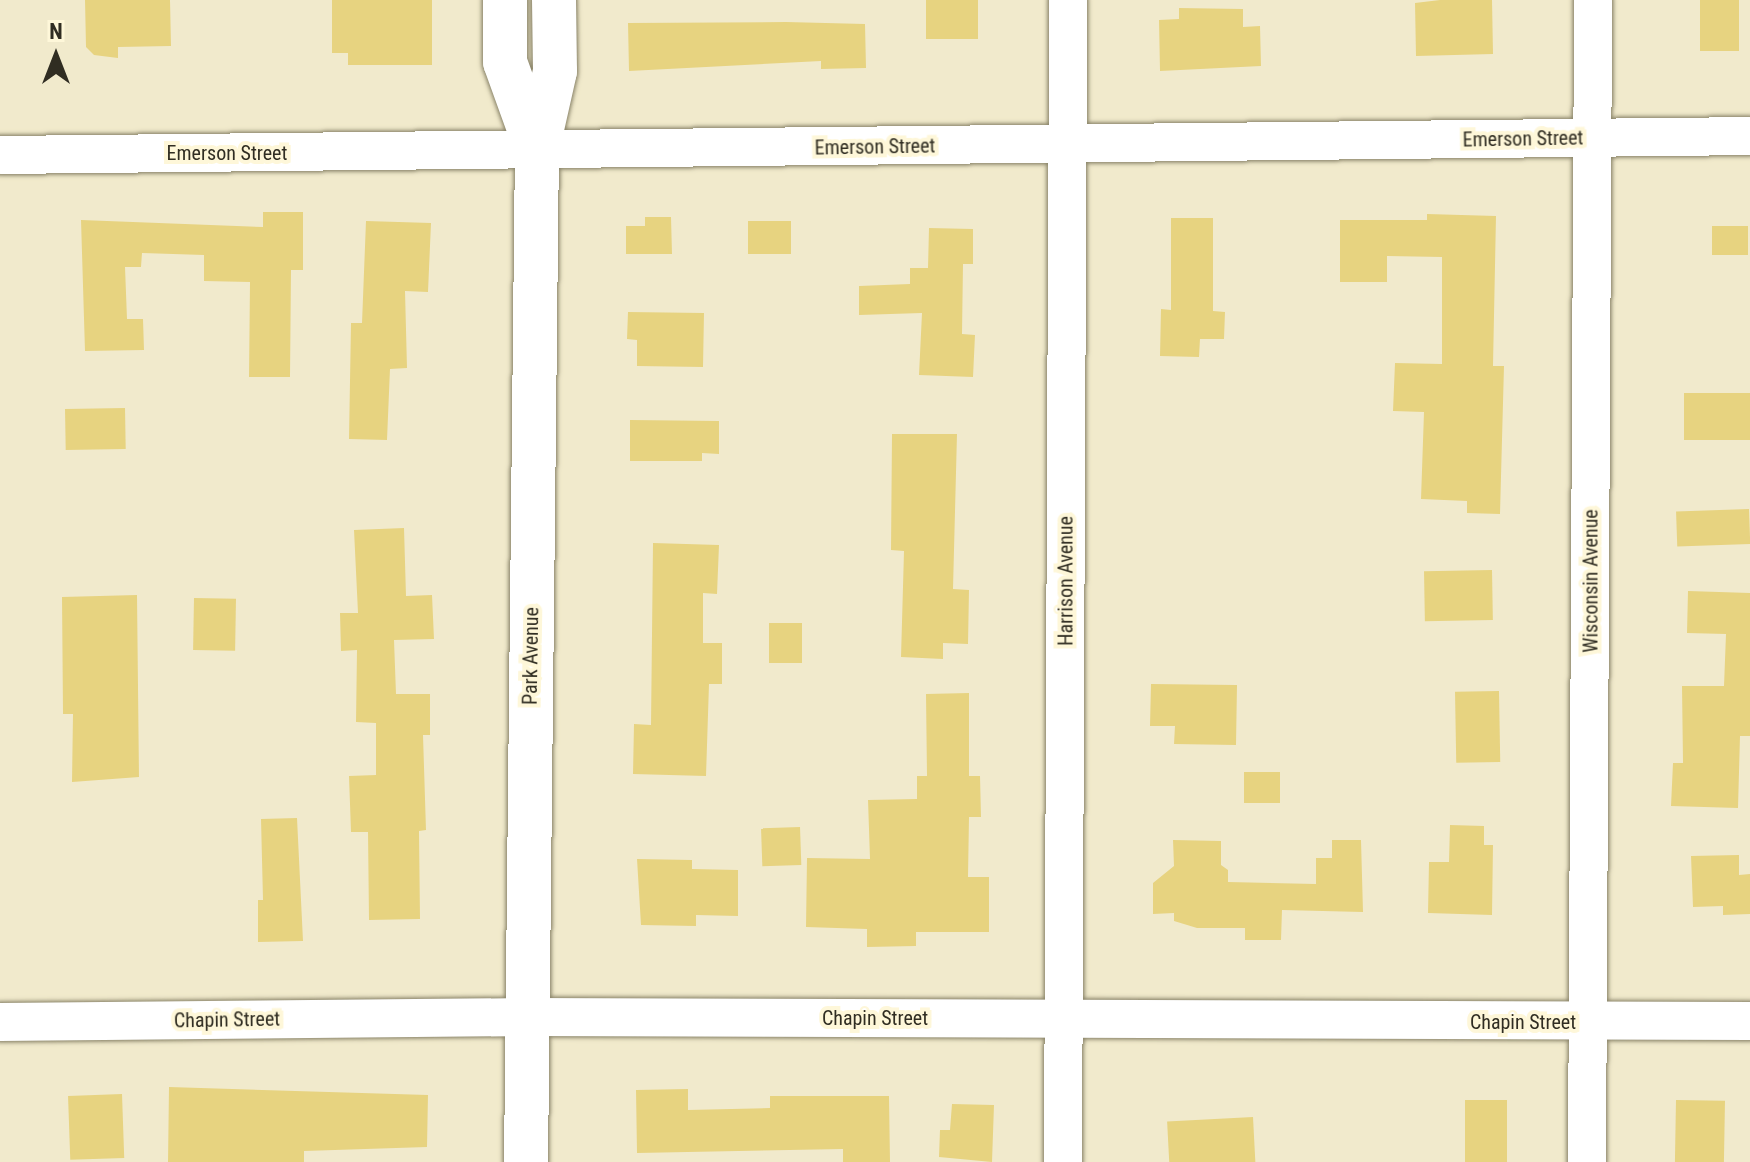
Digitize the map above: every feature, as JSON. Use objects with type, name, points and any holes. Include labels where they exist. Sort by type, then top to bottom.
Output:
[{"type":"street","name":"Park Avenue","points":[[505,0],[505,62],[537,151]]},
{"type":"street","name":"Park Avenue","points":[[526,1162],[537,151],[555,71],[554,0]]},
{"type":"street","name":"Harrison Avenue","points":[[1063,1162],[1068,0]]},
{"type":"street","name":"Wisconsin Avenue","points":[[1587,1162],[1593,0]]},
{"type":"street","name":"Emerson Street","points":[[0,155],[1750,136]]},
{"type":"street","name":"Chapin Street","points":[[0,1022],[527,1017],[1750,1021]]},
{"type":"building","points":[[85,0],[170,0],[171,46],[118,47],[118,58],[94,55],[86,47]]},
{"type":"building","points":[[332,0],[432,0],[432,65],[348,65],[348,53],[332,53]]},
{"type":"building","points":[[926,0],[978,0],[978,39],[926,39]]},
{"type":"building","points":[[1492,0],[1493,54],[1416,56],[1415,3]]},
{"type":"building","points":[[1700,0],[1739,0],[1739,51],[1700,51]]},
{"type":"building","points":[[1179,8],[1243,9],[1243,27],[1260,26],[1261,66],[1160,71],[1159,20],[1179,19]]},
{"type":"building","points":[[628,23],[865,24],[866,68],[821,69],[821,61],[629,71]]},
{"type":"building","points":[[263,212],[303,212],[303,270],[291,270],[290,377],[249,377],[250,282],[204,281],[204,255],[142,253],[141,267],[125,267],[127,319],[143,319],[144,350],[85,351],[81,220],[263,227]]},
{"type":"building","points":[[1427,214],[1496,216],[1493,366],[1504,366],[1500,514],[1467,513],[1467,501],[1421,499],[1424,412],[1393,411],[1395,363],[1442,364],[1442,257],[1387,256],[1387,282],[1340,282],[1340,220],[1427,220]]},
{"type":"building","points":[[645,217],[671,217],[672,254],[626,254],[626,226],[645,226]]},
{"type":"building","points":[[1171,218],[1213,218],[1213,311],[1225,312],[1224,339],[1200,339],[1199,357],[1160,356],[1161,309],[1171,310]]},
{"type":"building","points":[[366,221],[431,223],[428,292],[405,291],[407,368],[390,369],[387,440],[349,439],[351,323],[362,323]]},
{"type":"building","points":[[748,221],[791,221],[791,254],[748,254]]},
{"type":"building","points":[[1712,226],[1748,226],[1748,255],[1712,255]]},
{"type":"building","points":[[929,228],[973,229],[973,264],[963,264],[962,334],[975,335],[973,377],[919,375],[922,313],[859,315],[859,286],[910,284],[910,268],[928,268]]},
{"type":"building","points":[[628,312],[704,313],[703,367],[637,366],[637,340],[627,339]]},
{"type":"building","points":[[1684,393],[1750,393],[1750,440],[1684,440]]},
{"type":"building","points":[[125,408],[126,449],[66,450],[65,409]]},
{"type":"building","points":[[630,420],[719,421],[719,454],[702,453],[702,461],[630,461]]},
{"type":"building","points":[[892,434],[957,434],[953,589],[969,590],[968,644],[943,643],[943,659],[901,657],[904,551],[891,550]]},
{"type":"building","points":[[1749,509],[1750,544],[1677,547],[1676,512]]},
{"type":"building","points":[[404,528],[406,596],[432,595],[434,639],[394,640],[396,694],[430,694],[430,735],[423,735],[426,830],[419,831],[420,919],[369,920],[368,832],[351,832],[349,776],[376,775],[376,723],[356,722],[357,650],[341,651],[340,613],[358,613],[354,530]]},
{"type":"building","points":[[653,543],[719,545],[717,594],[703,593],[703,643],[722,643],[722,684],[709,684],[706,776],[633,774],[634,724],[651,725]]},
{"type":"building","points":[[1492,570],[1493,620],[1425,621],[1424,571]]},
{"type":"building","points":[[1688,591],[1750,593],[1750,736],[1740,736],[1738,808],[1671,806],[1673,763],[1683,763],[1682,686],[1724,686],[1726,634],[1687,633]]},
{"type":"building","points":[[137,595],[139,777],[72,782],[73,714],[63,714],[62,597]]},
{"type":"building","points":[[194,598],[236,599],[235,651],[193,650]]},
{"type":"building","points":[[769,623],[802,623],[802,663],[769,663]]},
{"type":"building","points":[[1151,684],[1237,685],[1236,745],[1174,744],[1175,726],[1150,726]]},
{"type":"building","points":[[1499,691],[1500,762],[1456,763],[1455,692]]},
{"type":"building","points":[[969,693],[969,776],[980,776],[981,817],[969,817],[968,877],[989,877],[989,932],[916,932],[916,946],[867,947],[867,929],[806,927],[807,858],[870,859],[868,800],[917,799],[917,776],[927,776],[926,694]]},
{"type":"building","points":[[1244,772],[1280,772],[1280,803],[1244,803]]},
{"type":"building","points":[[297,818],[303,941],[258,942],[258,900],[263,900],[261,819]]},
{"type":"building","points":[[1450,825],[1484,826],[1484,845],[1493,845],[1492,915],[1428,913],[1429,862],[1449,862]]},
{"type":"building","points":[[800,827],[801,865],[762,866],[761,828]]},
{"type":"building","points":[[1173,840],[1221,841],[1221,865],[1228,870],[1228,882],[1316,884],[1316,858],[1332,858],[1332,840],[1361,840],[1363,912],[1282,910],[1281,940],[1245,940],[1245,928],[1197,928],[1174,921],[1174,913],[1153,914],[1153,883],[1174,866]]},
{"type":"building","points":[[1739,855],[1739,875],[1750,874],[1750,914],[1723,915],[1723,906],[1693,907],[1691,856]]},
{"type":"building","points":[[637,859],[692,860],[692,869],[738,870],[738,916],[696,915],[696,926],[641,925]]},
{"type":"building","points":[[169,1087],[428,1095],[427,1147],[304,1151],[304,1162],[168,1162]]},
{"type":"building","points":[[688,1089],[688,1110],[770,1108],[770,1096],[889,1096],[890,1162],[843,1162],[843,1149],[637,1153],[636,1090]]},
{"type":"building","points":[[122,1094],[124,1158],[70,1160],[68,1096]]},
{"type":"building","points":[[1465,1100],[1507,1100],[1507,1162],[1465,1162]]},
{"type":"building","points":[[1676,1100],[1725,1101],[1724,1162],[1675,1162]]},
{"type":"building","points":[[952,1104],[994,1105],[992,1162],[939,1157],[940,1130],[950,1130]]},
{"type":"building","points":[[1253,1117],[1255,1162],[1169,1162],[1167,1122]]}]
